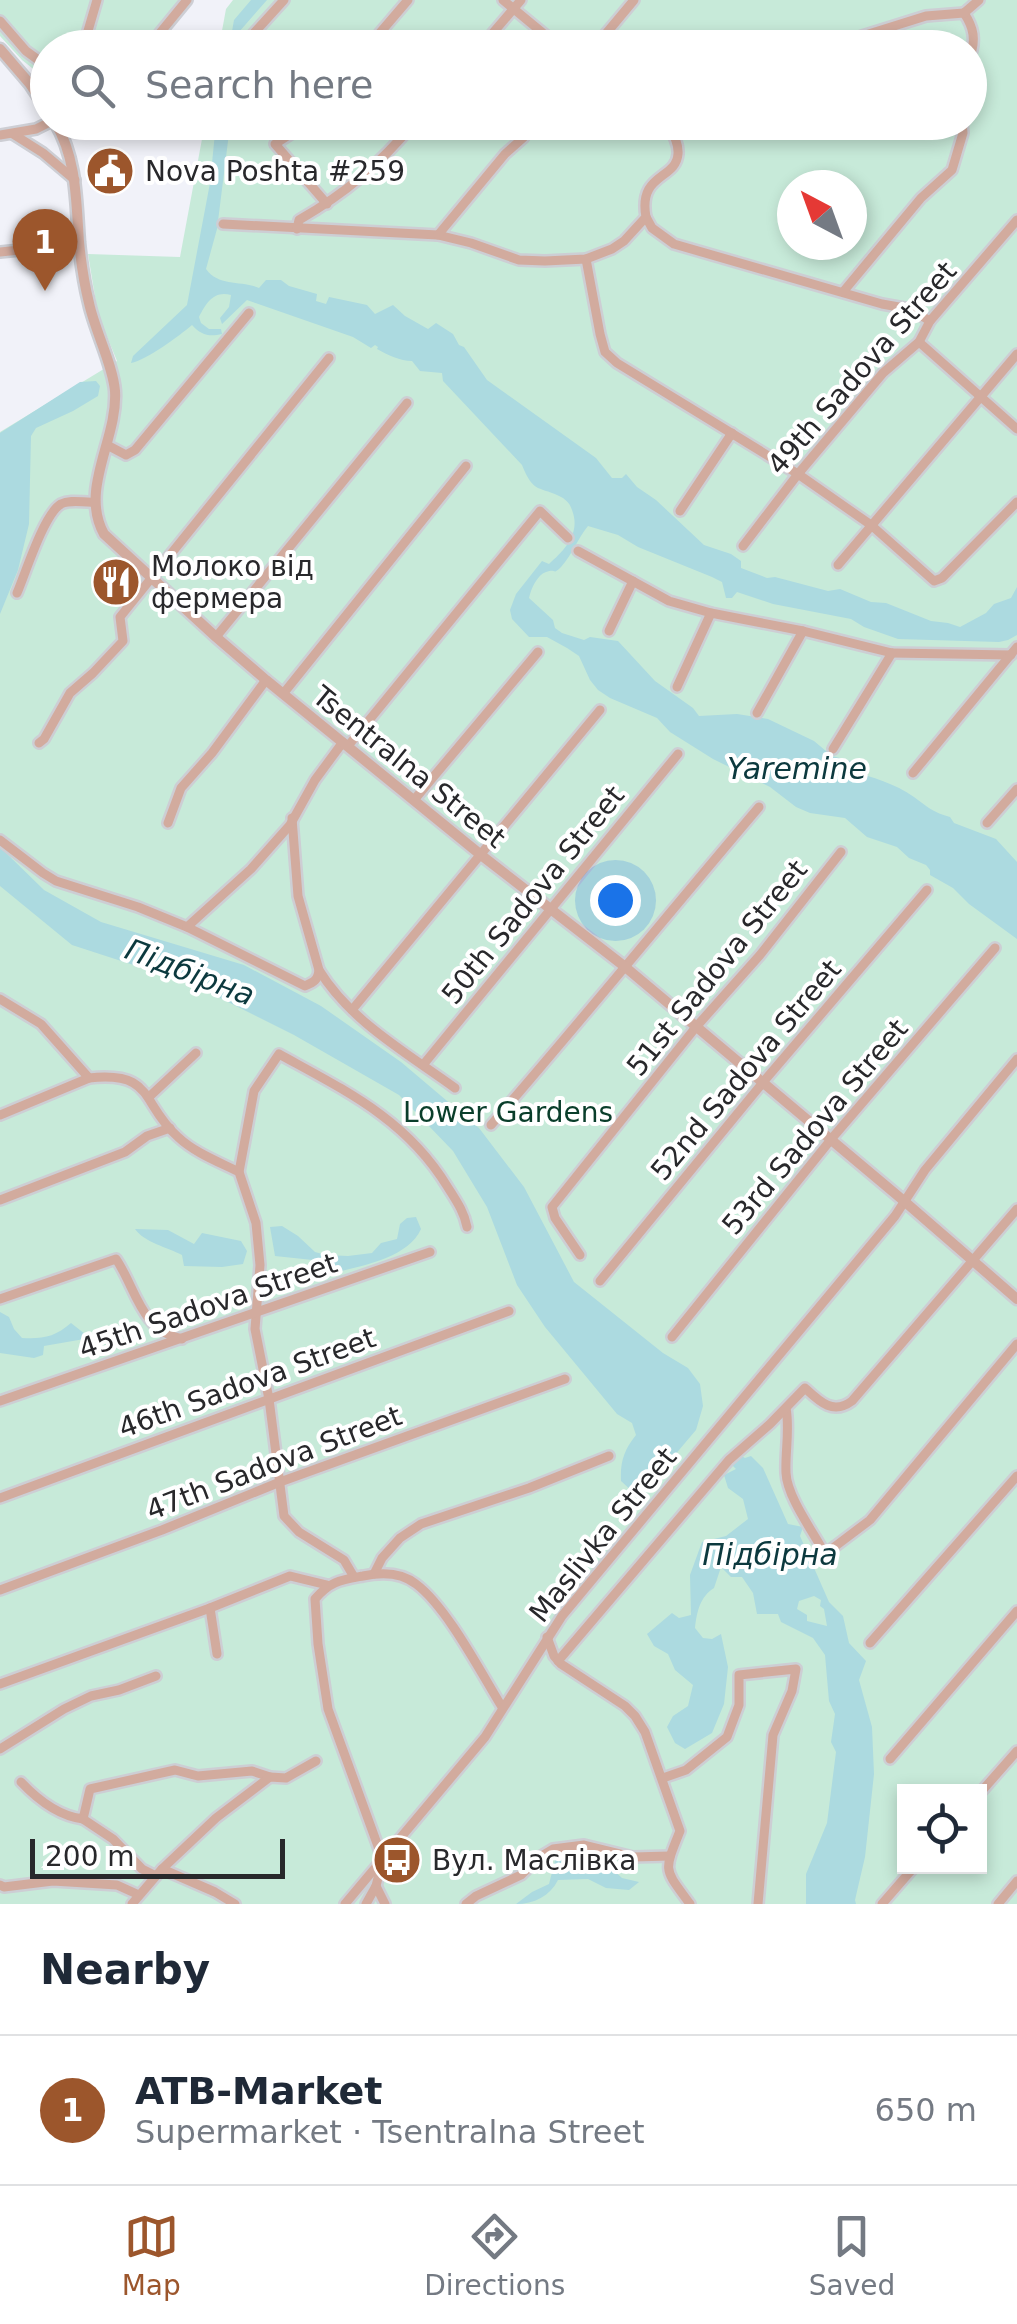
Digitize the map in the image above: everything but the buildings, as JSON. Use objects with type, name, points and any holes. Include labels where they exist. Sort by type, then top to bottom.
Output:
[{"type":"street","points":[[88,30],[97,0]]},
{"type":"street","points":[[161,30],[187,0]]},
{"type":"street","points":[[257,30],[284,0]]},
{"type":"street","points":[[382,30],[408,0]]},
{"type":"street","points":[[503,0],[517,4],[543,30]]},
{"type":"street","points":[[609,30],[634,0]]},
{"type":"street","points":[[881,30],[926,16],[964,13],[979,0]]},
{"type":"street","points":[[495,30],[517,4]]},
{"type":"street","points":[[964,13],[974,30]]},
{"type":"street","points":[[0,21],[30,55]]},
{"type":"street","points":[[0,49],[30,84]]},
{"type":"street","points":[[0,135],[30,130]]},
{"type":"street","points":[[13,134],[75,180]]},
{"type":"street","points":[[17,593],[47,518],[60,504],[69,501],[95,502],[114,416],[114,380],[95,330],[86,288],[75,180],[64,140]]},
{"type":"street","points":[[281,140],[275,144],[327,204]]},
{"type":"street","points":[[297,229],[299,220],[371,170],[399,140]]},
{"type":"street","points":[[438,235],[521,140]]},
{"type":"street","points":[[676,140],[675,162],[652,184],[644,206],[652,228],[674,244],[910,310],[930,321]]},
{"type":"street","points":[[843,292],[921,198],[952,170],[961,140]]},
{"type":"street","points":[[222,224],[438,235],[471,242],[519,260],[546,262],[586,259],[612,249],[646,217]]},
{"type":"street","name":"49th Sadova Street","points":[[743,546],[798,474],[883,373],[919,342],[930,321],[1017,220]]},
{"type":"street","points":[[0,252],[79,244]]},
{"type":"street","points":[[586,259],[594,311],[606,352],[617,363],[798,474],[871,526],[931,578],[942,578],[1017,502]]},
{"type":"street","points":[[108,445],[131,454],[250,313]]},
{"type":"street","points":[[919,342],[1017,429]]},
{"type":"street","points":[[838,565],[1017,354]]},
{"type":"street","points":[[40,743],[70,692],[118,649],[123,641],[120,617],[328,358]]},
{"type":"street","points":[[216,637],[407,403]]},
{"type":"street","name":"49th Sadova Street","points":[[680,511],[732,433]]},
{"type":"street","points":[[284,694],[466,466]]},
{"type":"street","name":"Tsentralna Street","points":[[95,502],[104,534],[216,637],[480,855],[624,966],[1017,1299]]},
{"type":"street","points":[[187,927],[251,870],[290,825],[314,780],[540,511],[568,538]]},
{"type":"street","points":[[578,550],[669,601],[710,613],[892,653],[1014,651]]},
{"type":"street","points":[[610,631],[633,581]]},
{"type":"street","points":[[678,686],[710,613]]},
{"type":"street","points":[[757,712],[803,632]]},
{"type":"street","points":[[913,773],[1014,651]]},
{"type":"street","points":[[414,800],[538,652]]},
{"type":"street","points":[[833,749],[892,653]]},
{"type":"street","points":[[168,822],[182,788],[266,680]]},
{"type":"street","points":[[352,1010],[600,710]]},
{"type":"street","name":"50th Sadova Street","points":[[423,1065],[678,754]]},
{"type":"street","points":[[987,823],[1017,789]]},
{"type":"street","points":[[491,1125],[759,807]]},
{"type":"street","points":[[292,818],[298,896],[321,973],[332,991],[388,1041],[455,1088]]},
{"type":"street","points":[[0,840],[56,881],[187,927],[306,986],[321,973]]},
{"type":"street","name":"51st Sadova Street","points":[[580,1256],[554,1218],[552,1207],[841,852]]},
{"type":"street","name":"52nd Sadova Street","points":[[600,1281],[927,890]]},
{"type":"street","name":"53rd Sadova Street","points":[[672,1338],[830,1140],[995,948]]},
{"type":"street","points":[[0,1000],[41,1024],[89,1078]]},
{"type":"street","points":[[149,1097],[196,1053]]},
{"type":"street","points":[[354,1578],[344,1560],[299,1532],[284,1516],[269,1399],[255,1329],[260,1266],[256,1223],[239,1172],[254,1091],[279,1054],[366,1102],[403,1131],[442,1177],[465,1215],[467,1227]]},
{"type":"street","name":"Maslivka Street","points":[[345,1904],[484,1737],[547,1638],[583,1590],[895,1216],[925,1170],[1017,1059]]},
{"type":"street","points":[[0,1115],[89,1078],[126,1078],[140,1086],[180,1140],[239,1172]]},
{"type":"street","points":[[0,1200],[126,1152],[147,1136],[170,1128]]},
{"type":"street","points":[[558,1661],[729,1460],[805,1388],[829,1407],[841,1408],[852,1401],[1017,1209]]},
{"type":"street","name":"45th Sadova Street","points":[[0,1401],[430,1252]]},
{"type":"street","points":[[0,1300],[116,1259],[150,1321],[182,1339]]},
{"type":"street","name":"46th Sadova Street","points":[[0,1498],[509,1311]]},
{"type":"street","points":[[786,1408],[789,1488],[826,1554],[870,1520],[1017,1344]]},
{"type":"street","name":"47th Sadova Street","points":[[0,1590],[280,1482],[565,1379]]},
{"type":"street","points":[[374,1574],[400,1538],[421,1524],[609,1456]]},
{"type":"street","points":[[870,1643],[1017,1476]]},
{"type":"street","points":[[0,1684],[290,1576],[327,1585],[374,1574],[397,1574],[415,1582],[428,1594],[502,1707]]},
{"type":"street","points":[[327,1585],[316,1599],[328,1709],[383,1860],[366,1904]]},
{"type":"street","points":[[210,1608],[218,1654]]},
{"type":"street","points":[[890,1759],[1017,1611]]},
{"type":"street","points":[[547,1638],[558,1661],[624,1706],[645,1732],[680,1832],[668,1860],[667,1875],[690,1904]]},
{"type":"street","points":[[663,1778],[686,1770],[727,1738],[739,1706],[738,1675],[796,1669],[792,1690],[773,1735],[758,1904]]},
{"type":"street","points":[[0,1748],[91,1696],[156,1676]]},
{"type":"street","points":[[987,1786],[1017,1751]]},
{"type":"street","points":[[83,1819],[90,1788],[175,1770],[198,1776],[252,1771],[270,1778],[286,1778],[316,1761]]},
{"type":"street","points":[[0,1885],[4,1888],[53,1881],[117,1886],[136,1900],[216,1818],[270,1778]]},
{"type":"street","points":[[21,1782],[36,1798],[67,1817],[83,1819],[113,1839],[142,1869],[215,1892],[235,1904]]},
{"type":"street","points":[[466,1904],[521,1875],[553,1849],[584,1846],[668,1860]]},
{"type":"street","points":[[882,1904],[908,1874]]},
{"type":"street","points":[[998,1904],[1017,1882]]},
{"type":"street","points":[[376,1886],[384,1904]]},
{"type":"green space","points":[[0,0],[192,0],[168,30],[30,30],[30,66],[0,36]]},
{"type":"green space","name":"Lower Gardens","points":[[233,0],[1017,0],[1017,1904],[0,1904],[0,432],[117,361],[98,315],[88,254],[180,257],[202,140],[987,140],[987,30],[222,30],[226,9]]},
{"type":"water","points":[[251,0],[267,0],[241,30],[232,30],[234,20]]},
{"type":"water","name":"Yaremine","points":[[214,140],[228,140],[217,229],[206,269],[211,275],[259,288],[266,280],[281,280],[317,294],[316,301],[326,304],[329,297],[367,305],[375,314],[393,305],[428,329],[436,323],[453,334],[487,380],[596,458],[612,478],[626,474],[704,545],[731,554],[741,561],[741,568],[767,578],[828,591],[840,589],[931,621],[960,627],[994,604],[1011,598],[1017,587],[1017,635],[1008,640],[898,639],[851,619],[773,604],[737,592],[726,598],[722,582],[618,535],[588,526],[561,567],[537,579],[529,598],[562,633],[584,640],[590,637],[618,641],[655,681],[699,716],[737,714],[768,719],[814,741],[832,756],[851,761],[851,770],[899,788],[954,823],[996,839],[1017,862],[1017,939],[953,888],[930,875],[926,865],[909,858],[897,847],[867,837],[845,818],[796,807],[770,787],[670,732],[657,718],[598,690],[579,656],[567,648],[547,637],[529,637],[512,619],[510,610],[516,594],[542,561],[549,564],[570,540],[574,526],[572,510],[563,498],[534,485],[522,465],[443,381],[442,373],[420,371],[412,361],[390,355],[375,345],[371,348],[353,337],[247,300],[222,324],[220,318],[229,307],[231,295],[225,294],[211,299],[199,317],[209,329],[221,329],[222,334],[205,334],[192,325],[154,353],[131,363],[133,356],[187,305]]},
{"type":"water","points":[[96,381],[100,386],[98,396],[36,428],[31,436],[29,524],[18,570],[0,614],[0,433],[80,382]]},
{"type":"water","points":[[0,847],[44,890],[101,922],[244,965],[321,1006],[401,1062],[479,1128],[524,1187],[574,1282],[663,1353],[688,1368],[700,1384],[703,1406],[696,1430],[646,1489],[634,1493],[621,1481],[624,1456],[636,1435],[632,1423],[617,1414],[545,1327],[517,1285],[487,1207],[453,1151],[399,1095],[294,1035],[192,984],[72,945],[0,886]]},
{"type":"water","points":[[416,1217],[421,1229],[405,1248],[380,1260],[327,1275],[313,1260],[275,1256],[270,1227],[282,1226],[315,1252],[348,1256],[372,1253],[381,1243],[397,1239],[400,1224]]},
{"type":"water","points":[[135,1229],[168,1230],[194,1244],[202,1233],[241,1241],[247,1251],[243,1264],[184,1266],[182,1255],[150,1241]]},
{"type":"water","points":[[0,1312],[9,1317],[22,1338],[48,1336],[71,1323],[90,1338],[44,1346],[43,1355],[34,1358],[0,1353]]},
{"type":"water","name":"Підбірна","points":[[738,1454],[751,1456],[763,1468],[788,1524],[803,1527],[800,1536],[829,1602],[843,1616],[849,1643],[866,1661],[859,1680],[872,1727],[874,1774],[856,1904],[806,1904],[806,1874],[827,1823],[836,1752],[831,1742],[835,1714],[829,1701],[825,1655],[813,1638],[781,1622],[778,1614],[757,1614],[753,1593],[742,1577],[731,1577],[721,1567],[714,1588],[700,1605],[695,1628],[703,1638],[721,1634],[728,1667],[724,1704],[712,1733],[685,1749],[675,1743],[667,1727],[673,1716],[688,1706],[693,1685],[675,1670],[668,1654],[654,1646],[647,1634],[672,1613],[679,1618],[691,1615],[690,1575],[702,1542],[726,1536],[748,1519],[743,1499],[728,1488],[724,1475],[736,1469],[730,1463]],"holes":[[[814,1596],[821,1600],[820,1606],[827,1626],[807,1621],[807,1615],[797,1609],[799,1601]]]},
{"type":"water","points":[[564,1853],[572,1858],[589,1855],[622,1878],[639,1882],[629,1890],[606,1888],[588,1879],[558,1880],[541,1898],[516,1904],[549,1884],[556,1857]]},
{"type":"place","name":"Nova Poshta #259","points":[[110,171]]},
{"type":"place","name":"ATB-Market","points":[[45,291]]},
{"type":"place","name":"Молоко від фермера","points":[[116,582]]},
{"type":"place","name":"Вул. Маслівка","points":[[397,1860]]}]
